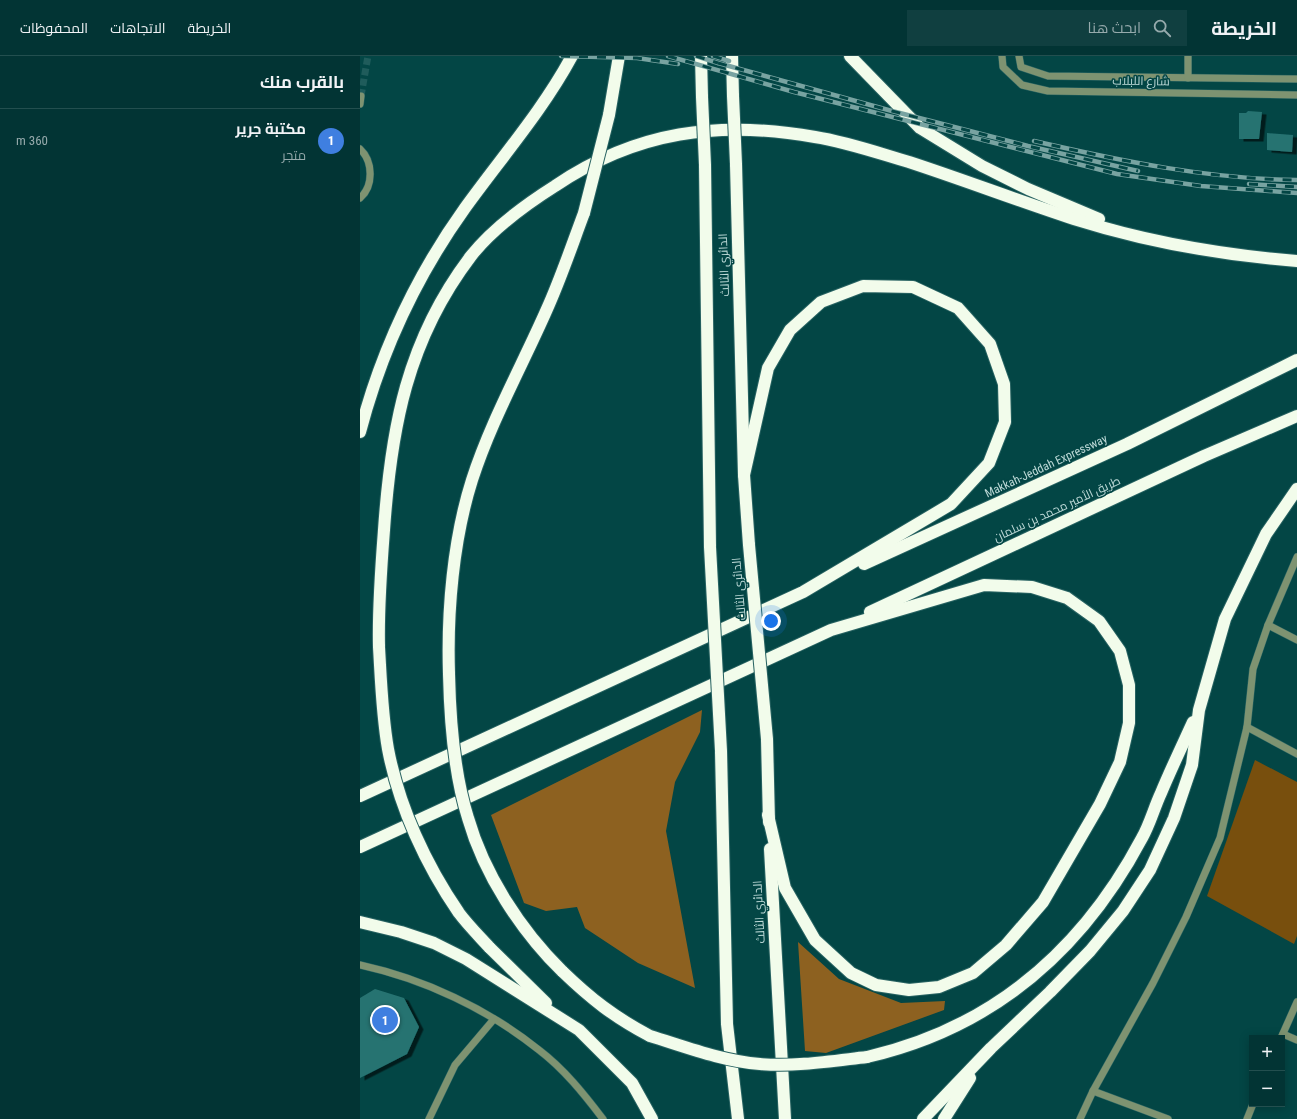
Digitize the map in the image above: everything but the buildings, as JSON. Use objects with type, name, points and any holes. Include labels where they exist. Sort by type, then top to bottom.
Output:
[{"type":"highway","points":[[360,432],[383,359],[432,258],[465,209],[541,104],[572,56]]},
{"type":"highway","points":[[619,56],[609,115],[584,213],[548,308],[486,440],[471,481],[460,528],[452,588],[448,645],[452,730],[468,818],[486,866],[523,926],[547,957],[591,999],[623,1021],[650,1036],[714,1057],[760,1064],[817,1063],[867,1057],[899,1050],[945,1032],[984,1010],[1022,985],[1055,958],[1100,905],[1143,837],[1198,710],[1225,619],[1266,534],[1297,489]]},
{"type":"highway","name":"الدائري الثالث","points":[[701,56],[705,165],[710,547],[721,750],[727,1024],[738,1119]]},
{"type":"highway","name":"الدائري الثالث","points":[[732,56],[744,475],[767,739],[768,815],[785,1119]]},
{"type":"highway","points":[[850,56],[920,128],[982,166],[1028,189],[1144,239]]},
{"type":"highway","points":[[561,1018],[489,947],[459,913],[421,846],[406,812],[388,750],[383,709],[378,602],[386,504],[394,432],[415,357],[428,325],[472,254],[494,232],[537,197],[587,166],[626,148],[657,138],[686,132],[755,130],[784,132],[837,141],[874,151],[1075,219],[1144,239],[1191,248],[1297,261]]},
{"type":"highway","points":[[360,796],[803,592],[951,504],[989,463],[1005,422],[1004,384],[990,344],[958,308],[913,287],[863,286],[821,302],[790,330],[768,368],[744,475]]},
{"type":"highway","name":"Makkah-Jeddah Expressway","points":[[803,592],[1127,444],[1297,360]]},
{"type":"highway","name":"طريق الأمير محمد بن سلمان","points":[[831,630],[1196,460],[1297,416]]},
{"type":"highway","points":[[360,847],[831,630],[984,584],[1032,587],[1067,598],[1099,621],[1120,651],[1129,685],[1129,723],[1120,762],[1100,804],[1043,902],[1006,945],[973,973],[939,987],[910,990],[876,985],[852,973],[815,940],[785,888],[768,815]]},
{"type":"highway","points":[[923,1119],[991,1048],[1050,992],[1090,951],[1123,910],[1150,870],[1174,818],[1192,765],[1198,710]]},
{"type":"highway","points":[[360,922],[401,932],[434,943],[466,959],[579,1030],[632,1083],[652,1119]]},
{"type":"highway","points":[[944,1119],[991,1048]]},
{"type":"street","name":"شارع اللبلاب","points":[[1002,56],[1003,67],[1022,85],[1048,91],[1297,95]]},
{"type":"street","name":"شارع اللبلاب","points":[[1019,56],[1021,67],[1048,76],[1297,79]]},
{"type":"street","points":[[1188,56],[1188,78]]},
{"type":"street","points":[[360,149],[368,161],[370,173],[369,185],[360,198]]},
{"type":"street","points":[[1080,1119],[1093,1091],[1153,983],[1186,917],[1220,838],[1247,727],[1253,669],[1268,625],[1297,557]]},
{"type":"street","points":[[1268,625],[1297,640]]},
{"type":"street","points":[[1247,727],[1297,754]]},
{"type":"street","points":[[360,965],[388,971],[439,990],[494,1019],[540,1050],[583,1092],[603,1119]]},
{"type":"street","points":[[1282,1035],[1297,1002]]},
{"type":"street","points":[[429,1119],[455,1065],[494,1019]]},
{"type":"street","points":[[1285,1037],[1297,1040]]},
{"type":"street","points":[[1093,1091],[1168,1119]]},
{"type":"street","points":[[1247,1119],[1252,1107]]},
{"type":"shaded area","points":[[702,710],[700,732],[675,782],[666,831],[695,988],[638,963],[585,928],[577,907],[546,911],[524,903],[491,815]]},
{"type":"shaded area","points":[[1255,760],[1297,782],[1297,936],[1294,944],[1207,896]]},
{"type":"shaded area","points":[[798,942],[839,979],[901,1003],[945,1001],[944,1010],[826,1053],[805,1051]]},
{"type":"tunnel","points":[[361,96],[368,56]]},
{"type":"railway","points":[[561,56],[637,58],[678,64]]},
{"type":"railway","points":[[668,56],[794,92],[1117,174],[1201,186],[1297,193]]},
{"type":"railway","points":[[696,56],[718,63]]},
{"type":"railway","points":[[713,56],[729,61]]},
{"type":"railway","points":[[718,63],[892,111],[1028,146],[1138,171]]},
{"type":"railway","points":[[1034,141],[1165,168],[1231,176],[1297,180]]},
{"type":"railway","points":[[1249,184],[1297,187]]},
{"type":"place","name":"مكتبة جرير","points":[[385,1020]]}]
